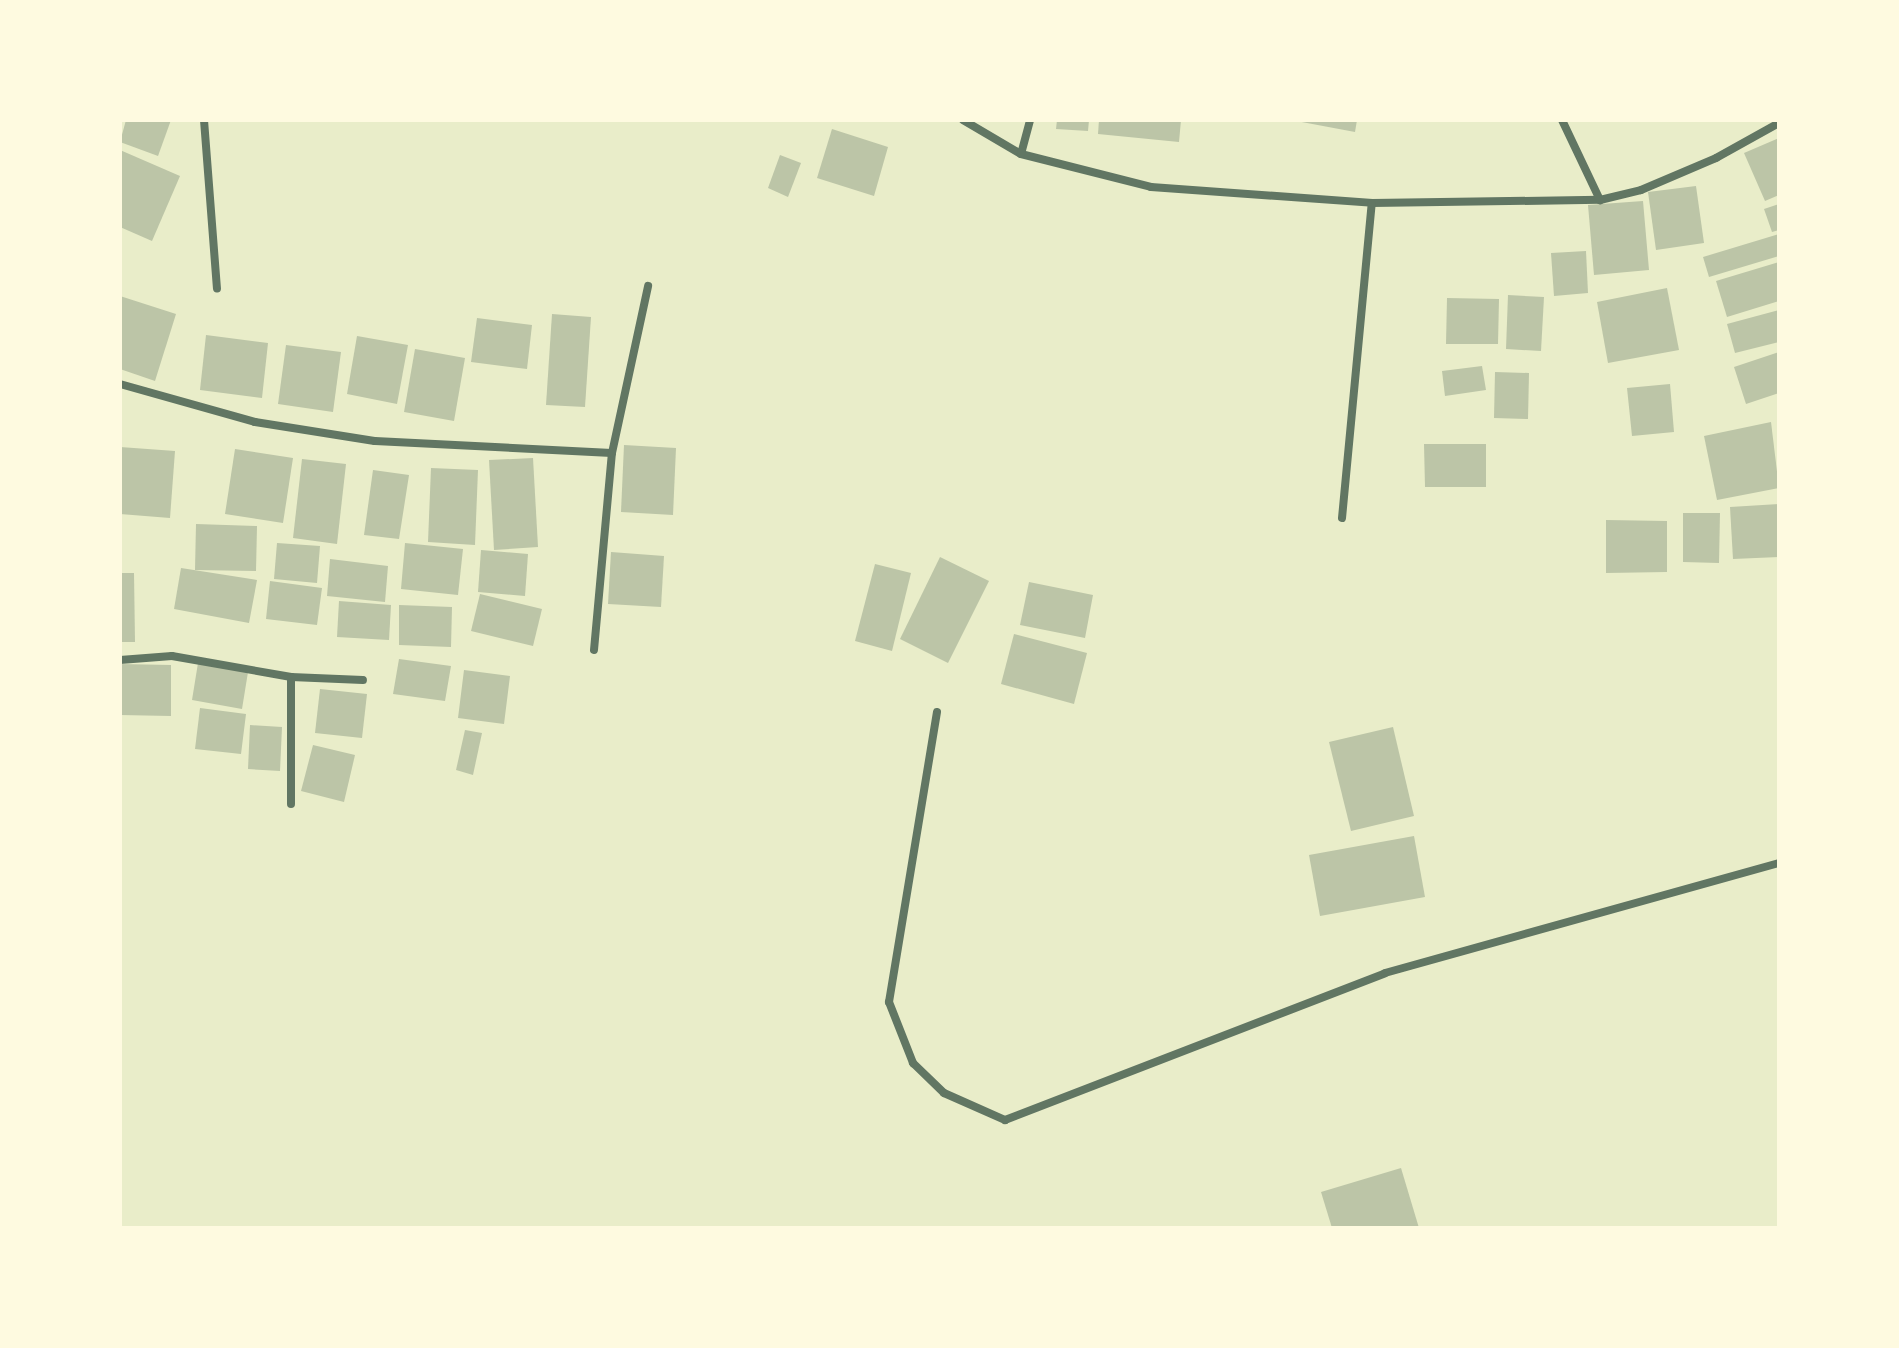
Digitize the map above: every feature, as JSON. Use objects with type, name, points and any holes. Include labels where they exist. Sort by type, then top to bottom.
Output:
[{"type":"street","points":[[204,120],[217,288]]},
{"type":"street","points":[[963,120],[1021,154],[1151,187],[1372,203],[1600,200],[1641,190],[1704,163],[1779,123]]},
{"type":"street","points":[[1021,154],[1030,120]]},
{"type":"street","points":[[1562,120],[1600,200]]},
{"type":"street","points":[[1342,518],[1372,203]]},
{"type":"street","points":[[594,650],[612,453],[648,286]]},
{"type":"street","points":[[120,384],[255,422],[375,441],[612,453]]},
{"type":"street","points":[[120,660],[172,656],[291,677],[363,680]]},
{"type":"street","points":[[291,677],[291,804]]},
{"type":"street","points":[[937,712],[889,1002],[913,1063],[944,1093],[1005,1120],[1385,973],[1779,863]]},
{"type":"building","points":[[126,120],[171,120],[158,156],[120,142]]},
{"type":"building","points":[[1057,120],[1089,120],[1088,131],[1056,129]]},
{"type":"building","points":[[1099,120],[1181,120],[1179,142],[1098,134]]},
{"type":"building","points":[[1291,120],[1357,120],[1355,132]]},
{"type":"building","points":[[832,129],[888,147],[874,196],[817,178]]},
{"type":"building","points":[[1779,138],[1779,195],[1765,201],[1744,153]]},
{"type":"building","points":[[120,150],[180,176],[152,241],[120,227]]},
{"type":"building","points":[[780,155],[801,163],[788,197],[768,188]]},
{"type":"building","points":[[1696,186],[1704,243],[1656,250],[1648,192]]},
{"type":"building","points":[[1643,201],[1649,270],[1594,275],[1588,205]]},
{"type":"building","points":[[1779,204],[1779,230],[1772,232],[1764,209]]},
{"type":"building","points":[[1779,234],[1779,256],[1709,277],[1703,257]]},
{"type":"building","points":[[1586,251],[1588,293],[1554,296],[1551,253]]},
{"type":"building","points":[[1779,262],[1779,301],[1727,317],[1716,281]]},
{"type":"building","points":[[1667,288],[1679,350],[1608,363],[1597,302]]},
{"type":"building","points":[[1508,295],[1544,297],[1541,351],[1506,349]]},
{"type":"building","points":[[120,296],[176,314],[155,381],[120,369]]},
{"type":"building","points":[[1447,298],[1499,299],[1498,344],[1446,344]]},
{"type":"building","points":[[1779,310],[1779,342],[1735,353],[1727,324]]},
{"type":"building","points":[[552,314],[591,317],[585,407],[546,405]]},
{"type":"building","points":[[477,318],[532,325],[527,369],[471,362]]},
{"type":"building","points":[[206,335],[268,343],[262,398],[200,390]]},
{"type":"building","points":[[357,336],[408,345],[397,404],[347,394]]},
{"type":"building","points":[[286,345],[341,352],[333,412],[278,404]]},
{"type":"building","points":[[415,349],[465,358],[454,421],[404,412]]},
{"type":"building","points":[[1779,352],[1779,393],[1746,404],[1734,367]]},
{"type":"building","points":[[1482,366],[1486,390],[1445,396],[1442,371]]},
{"type":"building","points":[[1495,372],[1529,373],[1528,419],[1494,418]]},
{"type":"building","points":[[1670,384],[1674,432],[1632,436],[1627,388]]},
{"type":"building","points":[[1771,422],[1779,488],[1717,500],[1704,436]]},
{"type":"building","points":[[1424,444],[1486,444],[1486,487],[1425,487]]},
{"type":"building","points":[[624,445],[676,448],[673,515],[621,512]]},
{"type":"building","points":[[120,447],[175,451],[170,518],[120,514]]},
{"type":"building","points":[[235,449],[293,458],[283,523],[225,514]]},
{"type":"building","points":[[533,458],[538,547],[494,550],[489,460]]},
{"type":"building","points":[[302,459],[346,464],[337,544],[293,538]]},
{"type":"building","points":[[431,468],[478,470],[475,545],[428,542]]},
{"type":"building","points":[[373,470],[409,475],[399,539],[364,535]]},
{"type":"building","points":[[1779,504],[1779,557],[1733,559],[1730,507]]},
{"type":"building","points":[[1683,513],[1720,513],[1719,563],[1683,562]]},
{"type":"building","points":[[1606,520],[1667,521],[1667,572],[1606,573]]},
{"type":"building","points":[[196,524],[257,526],[256,571],[195,570]]},
{"type":"building","points":[[277,543],[320,546],[317,583],[274,579]]},
{"type":"building","points":[[405,543],[463,549],[458,595],[401,589]]},
{"type":"building","points":[[481,550],[528,554],[525,596],[478,592]]},
{"type":"building","points":[[611,552],[664,556],[661,607],[608,604]]},
{"type":"building","points":[[940,557],[989,581],[948,663],[900,639]]},
{"type":"building","points":[[330,559],[388,566],[385,602],[327,596]]},
{"type":"building","points":[[875,564],[911,573],[892,651],[855,641]]},
{"type":"building","points":[[181,568],[257,580],[249,623],[174,609]]},
{"type":"building","points":[[120,573],[134,573],[135,642],[120,642]]},
{"type":"building","points":[[270,581],[322,588],[317,625],[266,619]]},
{"type":"building","points":[[1029,582],[1093,595],[1085,638],[1020,625]]},
{"type":"building","points":[[480,594],[542,609],[533,646],[471,631]]},
{"type":"building","points":[[339,601],[391,605],[389,640],[337,637]]},
{"type":"building","points":[[399,605],[452,607],[451,647],[399,645]]},
{"type":"building","points":[[1014,634],[1087,653],[1074,704],[1001,684]]},
{"type":"building","points":[[399,659],[451,666],[445,701],[393,694]]},
{"type":"building","points":[[198,663],[248,672],[242,709],[192,700]]},
{"type":"building","points":[[120,664],[171,665],[171,716],[120,715]]},
{"type":"building","points":[[464,670],[510,676],[504,724],[458,718]]},
{"type":"building","points":[[320,689],[367,694],[362,738],[315,733]]},
{"type":"building","points":[[200,708],[246,714],[241,754],[195,749]]},
{"type":"building","points":[[250,725],[282,727],[280,771],[248,769]]},
{"type":"building","points":[[1393,727],[1414,816],[1351,831],[1329,742]]},
{"type":"building","points":[[465,730],[482,733],[473,775],[456,770]]},
{"type":"building","points":[[313,745],[355,755],[344,802],[301,791]]},
{"type":"building","points":[[1414,836],[1425,897],[1320,916],[1309,855]]},
{"type":"building","points":[[1401,1168],[1419,1228],[1332,1228],[1321,1192]]}]
